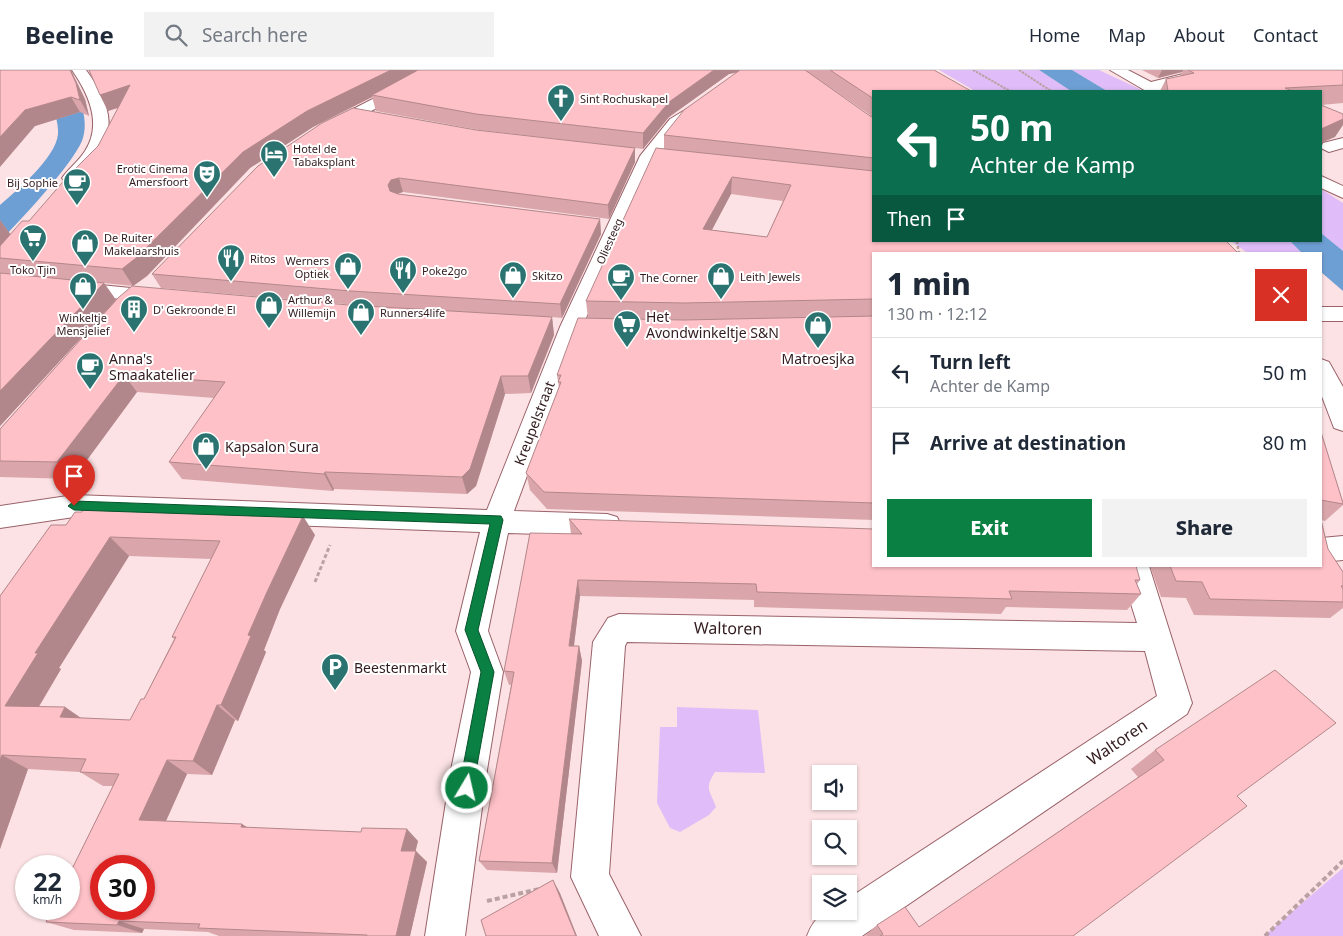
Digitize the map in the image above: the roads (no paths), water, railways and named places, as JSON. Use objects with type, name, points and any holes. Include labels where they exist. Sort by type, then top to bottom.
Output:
[{"type":"street","points":[[1117,70],[1153,89],[1217,70]]},
{"type":"street","points":[[312,137],[435,71]]},
{"type":"street","points":[[59,192],[94,150],[100,138],[100,110],[95,95],[83,75],[105,74]]},
{"type":"street","name":"Oliesteeg","points":[[571,326],[605,227],[649,156],[676,122],[705,100]]},
{"type":"street","points":[[355,114],[383,119]]},
{"type":"street","points":[[629,154],[668,158]]},
{"type":"street","points":[[1322,182],[1343,193]]},
{"type":"street","points":[[0,281],[147,288],[178,298]]},
{"type":"street","points":[[114,316],[147,288]]},
{"type":"street","points":[[1322,314],[1343,314]]},
{"type":"street","name":"Kreupelstraat","points":[[446,923],[488,672],[472,630],[497,520],[571,326]]},
{"type":"street","points":[[1322,369],[1330,384],[1343,422]]},
{"type":"street","points":[[0,517],[74,506],[632,526]]},
{"type":"street","points":[[1322,550],[1343,548]]},
{"type":"street","name":"Waltoren","points":[[826,936],[1175,703],[1157,637],[1134,567]]},
{"type":"street","name":"Waltoren","points":[[621,936],[590,877],[609,642],[619,628],[1157,637]]},
{"type":"water","points":[[1039,70],[1072,70],[1105,90],[1069,90]]},
{"type":"water","points":[[50,96],[83,110],[85,126],[82,141],[57,178],[0,241],[0,205],[35,173],[56,143],[58,125]]},
{"type":"water","points":[[1322,234],[1343,251],[1343,291],[1322,273],[1322,252],[1301,252],[1291,242],[1322,242]]},
{"type":"place","name":"Sint Rochuskapel","points":[[561,122]]},
{"type":"place","name":"Hotel de Tabaksplant","points":[[274,178]]},
{"type":"place","name":"Erotic Cinema Amersfoort","points":[[207,198]]},
{"type":"place","name":"Bij Sophie","points":[[77,206]]},
{"type":"place","name":"Toko Tjin","points":[[33,262]]},
{"type":"place","name":"De Ruiter Makelaarshuis","points":[[85,267]]},
{"type":"place","name":"Ritos","points":[[231,282]]},
{"type":"place","name":"Werners Optiek","points":[[348,290]]},
{"type":"place","name":"Poke2go","points":[[403,294]]},
{"type":"place","name":"Skitzo","points":[[513,299]]},
{"type":"place","name":"Leith Jewels","points":[[721,300]]},
{"type":"place","name":"The Corner","points":[[621,301]]},
{"type":"place","name":"Winkeltje Mensjelief","points":[[83,310]]},
{"type":"place","name":"Arthur & Willemijn","points":[[269,329]]},
{"type":"place","name":"D' Gekroonde El","points":[[134,333]]},
{"type":"place","name":"Runners4life","points":[[361,336]]},
{"type":"place","name":"Het Avondwinkeltje S&N","points":[[627,348]]},
{"type":"place","name":"Matroesjka","points":[[818,349]]},
{"type":"place","name":"Anna's Smaakatelier","points":[[90,390]]},
{"type":"place","name":"Kapsalon Sura","points":[[206,470]]},
{"type":"place","name":"Beestenmarkt","points":[[335,691]]}]
